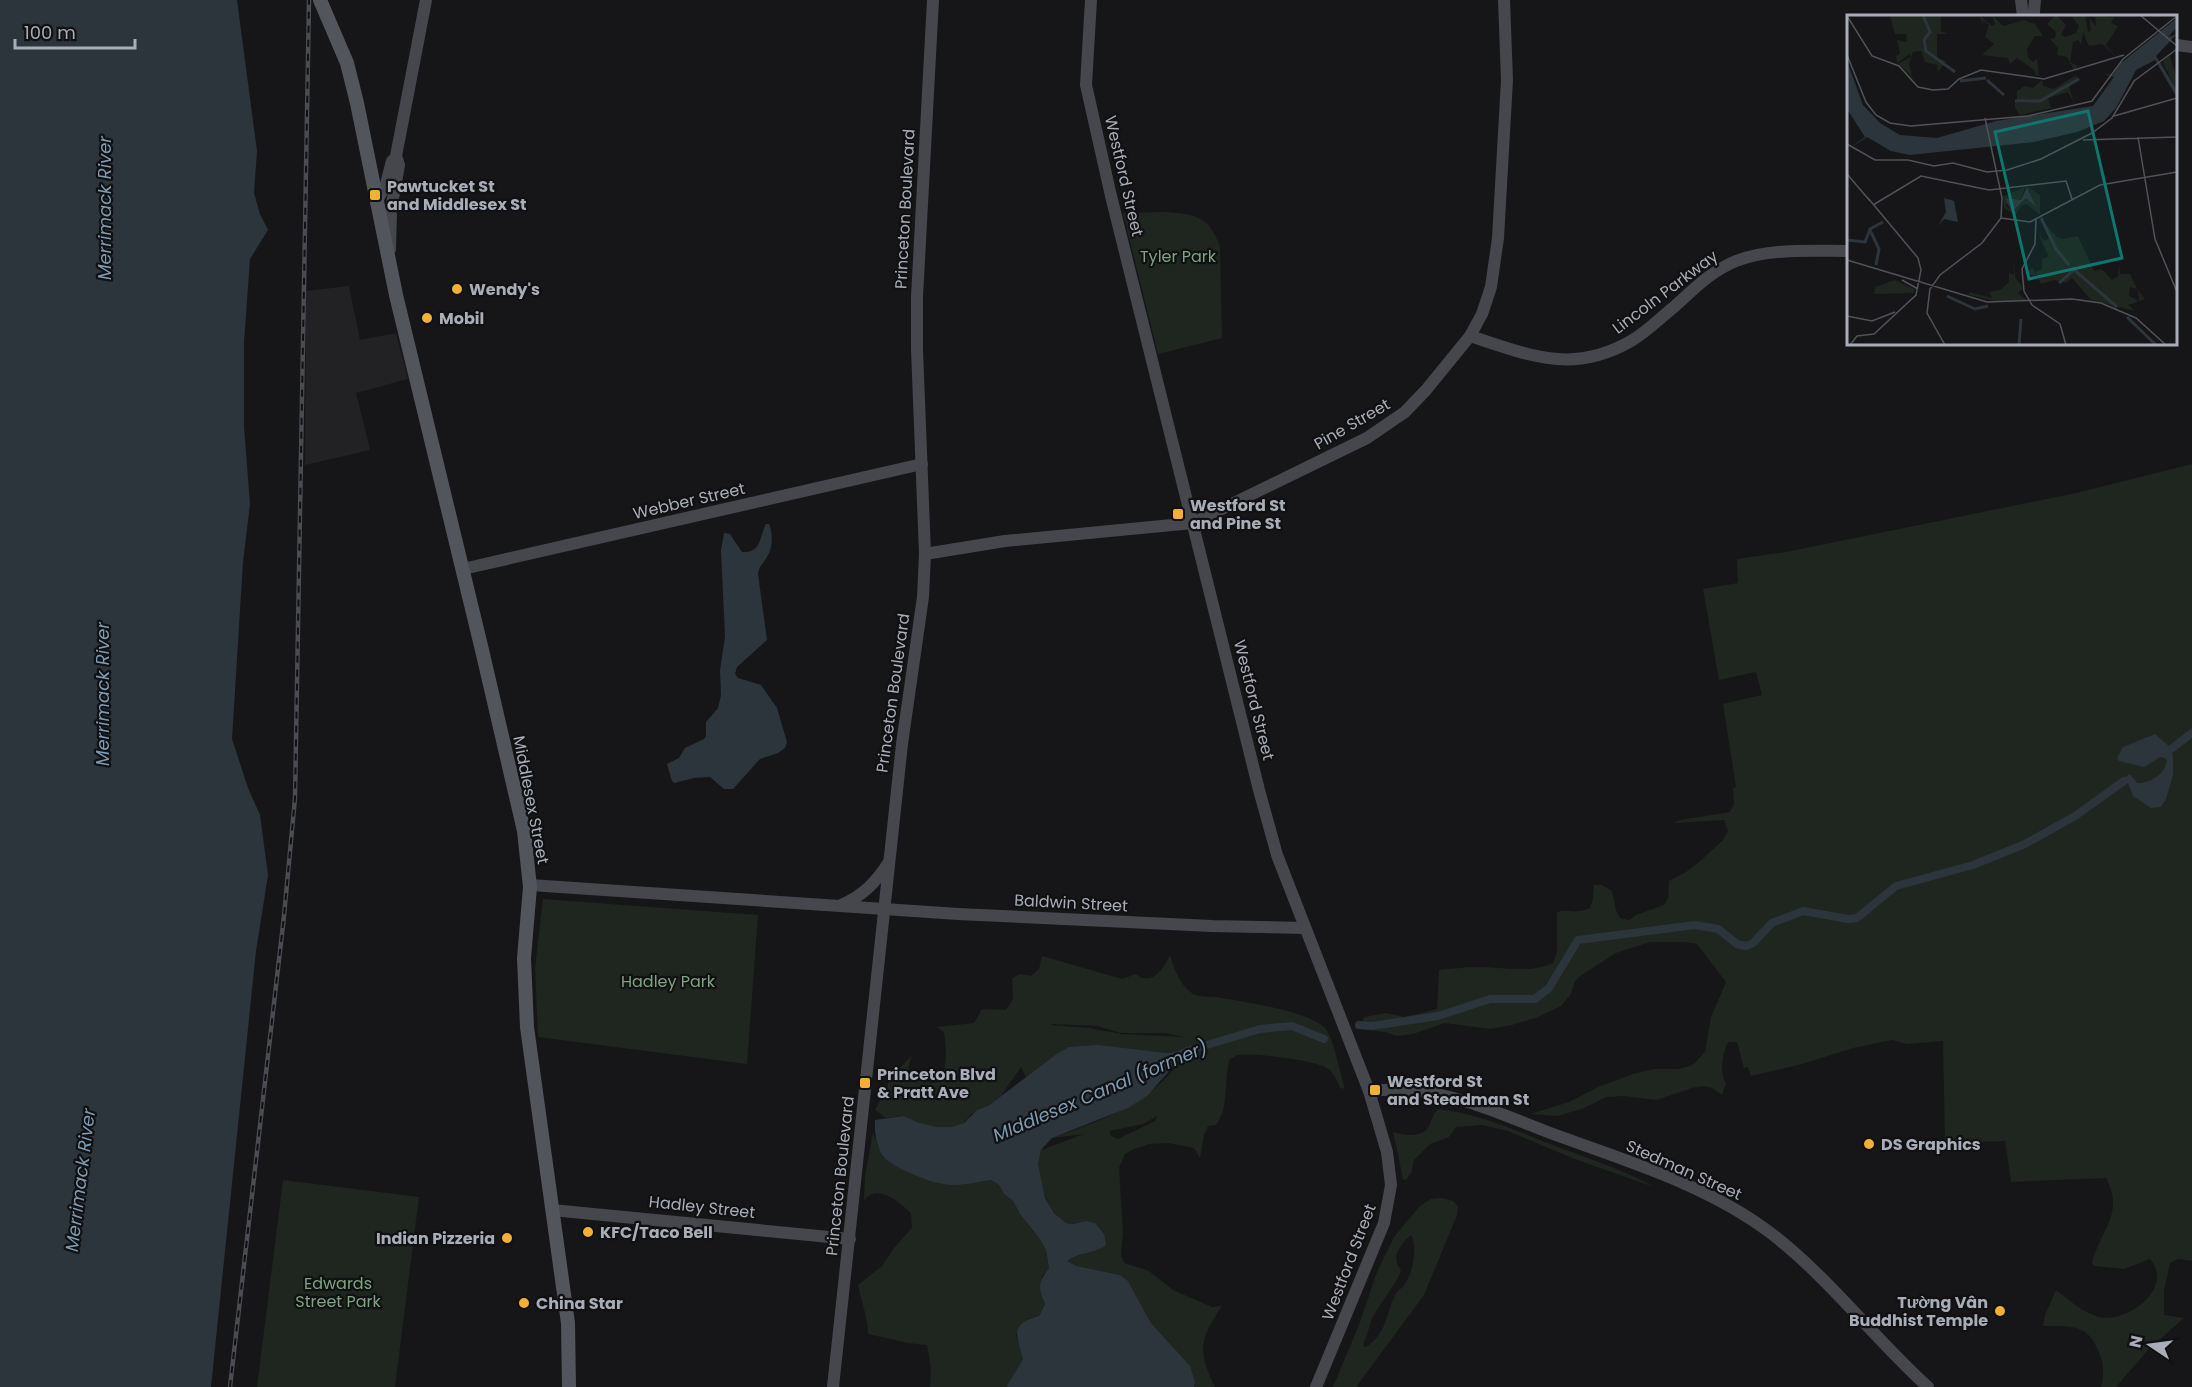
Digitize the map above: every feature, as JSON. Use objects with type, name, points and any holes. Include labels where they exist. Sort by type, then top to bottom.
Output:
[{"type":"main road","points":[[320,0],[349,72],[376,203]]},
{"type":"main road","name":"Middlesex Street","points":[[426,0],[396,156],[391,162],[386,184],[376,203],[524,831],[530,885],[524,958],[526,1017],[568,1323],[569,1380]]},
{"type":"main road","name":"Princeton Boulevard","points":[[833,1387],[902,744],[923,597],[924,554],[917,297],[933,0]]},
{"type":"main road","name":"Westford Street","points":[[1091,0],[1086,84],[1111,196],[1277,855],[1369,1091],[1387,1152],[1391,1185],[1384,1223],[1316,1387]]},
{"type":"main road","name":"Pine Street","points":[[924,554],[1005,542],[1193,523],[1385,428],[1405,412],[1470,336],[1487,298],[1495,266],[1507,80],[1504,0]]},
{"type":"main road","points":[[2021,0],[2022,15]]},
{"type":"main road","points":[[2031,15],[2034,12],[2035,0]]},
{"type":"main road","points":[[2177,45],[2192,47]]},
{"type":"main road","name":"Middlesex Street","points":[[390,265],[390,224],[399,165],[396,156]]},
{"type":"main road","name":"Lincoln Parkway","points":[[1470,336],[1545,358],[1567,361],[1591,357],[1633,340],[1711,275],[1737,261],[1784,252],[1847,251]]},
{"type":"main road","name":"Webber Street","points":[[463,569],[922,464]]},
{"type":"main road","points":[[837,906],[855,899],[866,891],[878,879],[890,861]]},
{"type":"main road","name":"Baldwin Street","points":[[530,885],[1079,920],[1304,928]]},
{"type":"main road","name":"Stedman Street","points":[[1369,1091],[1409,1090],[1441,1095],[1473,1104],[1642,1167],[1709,1196],[1745,1216],[1795,1253],[1928,1387]]},
{"type":"main road","name":"Hadley Street","points":[[552,1210],[850,1239]]},
{"type":"main road","points":[[564,1387],[569,1380]]},
{"type":"shaded area","points":[[349,286],[360,340],[396,333],[408,379],[356,393],[370,450],[305,465],[306,291]]},
{"type":"green space","name":"Tyler Park","points":[[1163,212],[1199,218],[1211,228],[1216,236],[1220,247],[1222,338],[1158,354],[1123,213]]},
{"type":"green space","points":[[2192,464],[2192,1261],[2178,1259],[2170,1263],[2164,1291],[2164,1315],[2184,1318],[2147,1351],[2116,1387],[2101,1387],[2102,1363],[2091,1337],[2071,1327],[2043,1326],[2045,1315],[2056,1290],[2093,1315],[2111,1318],[2123,1315],[2145,1301],[2152,1292],[2157,1281],[2156,1270],[2150,1259],[2124,1269],[2095,1266],[2092,1263],[2112,1212],[2113,1202],[2106,1178],[2011,1182],[2005,1141],[1945,1143],[1943,1041],[1907,1044],[1892,1040],[1853,1048],[1799,1065],[1751,1076],[1748,1067],[1744,1068],[1737,1042],[1728,1042],[1722,1063],[1726,1084],[1722,1095],[1704,1086],[1656,1100],[1624,1096],[1606,1097],[1582,1109],[1557,1116],[1530,1114],[1569,1102],[1598,1087],[1633,1074],[1654,1069],[1678,1069],[1693,1065],[1705,1052],[1711,1017],[1726,982],[1697,944],[1685,942],[1650,942],[1616,953],[1575,981],[1571,994],[1561,1006],[1538,1017],[1512,1025],[1490,1029],[1445,1023],[1413,1034],[1397,1036],[1385,1032],[1358,1029],[1358,1022],[1363,1021],[1364,1017],[1386,1013],[1405,1017],[1437,1009],[1439,970],[1477,967],[1525,969],[1553,963],[1557,952],[1557,912],[1590,908],[1594,885],[1602,885],[1612,891],[1620,918],[1629,920],[1636,915],[1664,905],[1668,898],[1669,881],[1686,872],[1723,840],[1728,831],[1724,820],[1674,823],[1730,812],[1734,804],[1733,788],[1736,787],[1723,704],[1762,695],[1756,672],[1719,680],[1703,589],[1738,583],[1737,559],[1786,552],[2076,493]]},
{"type":"green space","name":"Hadley Park","points":[[543,899],[758,915],[747,1064],[538,1037],[535,967]]},
{"type":"green space","points":[[1170,955],[1182,983],[1195,995],[1290,1012],[1317,1022],[1325,1028],[1337,1057],[1345,1089],[1340,1088],[1332,1072],[1321,1065],[1270,1056],[1238,1055],[1230,1059],[1223,1110],[1216,1125],[1208,1126],[1200,1158],[1194,1148],[1168,1143],[1149,1144],[1125,1154],[1119,1168],[1123,1233],[1121,1254],[1124,1263],[1149,1271],[1173,1290],[1212,1307],[1222,1306],[1209,1327],[1204,1345],[1205,1364],[1215,1387],[1194,1387],[1195,1382],[1174,1348],[1151,1323],[1128,1281],[1120,1275],[1077,1266],[1067,1261],[1074,1256],[1086,1221],[1067,1223],[1055,1213],[1042,1189],[1038,1162],[1041,1150],[1084,1134],[1052,1138],[1128,1107],[1160,1084],[1186,1051],[1166,1053],[1123,1049],[1055,1055],[1026,1077],[1021,1067],[1001,1096],[988,1106],[971,1114],[964,1123],[952,1127],[937,1127],[904,1116],[886,1118],[875,1110],[891,1078],[911,1056],[907,1076],[930,1083],[941,1082],[946,1045],[944,1032],[937,1027],[974,1023],[982,1009],[1006,1010],[1013,999],[1012,978],[1020,974],[1031,976],[1039,969],[1042,956],[1122,979],[1136,974],[1147,978],[1156,975]],"holes":[[[1050,1025],[1098,1026],[1120,1033],[1166,1033],[1183,1037],[1121,1034],[1089,1028]],[[1157,1116],[1155,1121],[1118,1139],[1111,1136],[1110,1131],[1143,1124]]]},
{"type":"green space","points":[[1438,1109],[1454,1111],[1500,1124],[1620,1170],[1654,1187],[1572,1158],[1508,1131],[1483,1125],[1456,1127],[1449,1137],[1430,1144],[1414,1160],[1411,1173],[1406,1180],[1403,1179],[1393,1132],[1412,1135],[1422,1133],[1429,1126]]},
{"type":"green space","points":[[873,1133],[886,1160],[913,1174],[949,1185],[991,1180],[999,1185],[1004,1194],[1013,1201],[1046,1250],[1049,1268],[1042,1277],[1045,1304],[1039,1316],[1028,1319],[1016,1335],[1023,1359],[1006,1387],[930,1387],[931,1368],[927,1345],[868,1334],[858,1285],[882,1266],[912,1228],[911,1213],[895,1200],[876,1193],[864,1200],[865,1176]]},
{"type":"green space","name":"Edwards Street Park","points":[[283,1180],[419,1197],[395,1387],[257,1387]]},
{"type":"green space","points":[[1442,1198],[1453,1201],[1458,1207],[1457,1215],[1424,1295],[1356,1387],[1333,1387],[1359,1325],[1377,1272],[1394,1237],[1420,1206],[1431,1199]],"holes":[[[1411,1235],[1414,1260],[1410,1274],[1395,1295],[1382,1330],[1373,1342],[1366,1347],[1363,1346],[1373,1316],[1401,1270],[1396,1261],[1398,1251]]]},
{"type":"water","name":"Merrimack River","points":[[0,0],[237,0],[257,151],[254,193],[260,214],[268,230],[250,259],[244,342],[244,427],[250,504],[243,562],[232,739],[248,788],[260,815],[268,875],[256,951],[211,1387],[0,1387]]},
{"type":"water","points":[[766,524],[769,524],[772,536],[771,545],[758,574],[767,640],[737,667],[735,674],[738,678],[761,685],[777,708],[787,742],[785,748],[760,759],[733,789],[724,789],[710,777],[674,783],[667,764],[679,758],[685,748],[704,739],[706,722],[718,708],[721,695],[720,670],[725,637],[721,550],[724,533],[730,534],[742,552],[748,552],[757,547]]},
{"type":"water","points":[[2155,734],[2171,748],[2173,775],[2166,799],[2161,807],[2151,808],[2133,796],[2128,783],[2121,780],[2130,774],[2137,783],[2152,780],[2163,770],[2167,761],[2165,758],[2160,757],[2144,767],[2119,761],[2117,758],[2123,747]]},
{"type":"water","points":[[1098,1045],[1166,1053],[1187,1051],[1147,1096],[1128,1108],[1052,1138],[1041,1150],[1038,1164],[1045,1198],[1054,1213],[1066,1223],[1086,1221],[1095,1223],[1104,1234],[1106,1245],[1067,1261],[1077,1266],[1120,1275],[1128,1281],[1151,1323],[1190,1366],[1195,1382],[1194,1387],[1006,1387],[1023,1359],[1018,1337],[1019,1327],[1029,1319],[1039,1316],[1045,1304],[1040,1285],[1049,1268],[1046,1250],[1013,1201],[1004,1194],[999,1185],[991,1180],[955,1185],[925,1179],[888,1161],[881,1153],[878,1144],[875,1120],[904,1116],[937,1127],[952,1127],[964,1123],[977,1110],[988,1106],[1055,1055],[1069,1047]]},
{"type":"waterway","points":[[2171,749],[2192,733]]},
{"type":"waterway","name":"MIddlesex Canal (former)","points":[[1359,1025],[1372,1026],[1438,1016],[1490,999],[1535,999],[1549,988],[1578,940],[1695,925],[1718,929],[1737,944],[1746,946],[1753,943],[1772,923],[1803,911],[1848,919],[1857,918],[1896,886],[1973,865],[2025,844],[2075,816],[2124,781]]},
{"type":"waterway","name":"MIddlesex Canal (former)","points":[[1178,1056],[1187,1051],[1260,1029],[1292,1026],[1324,1039]]},
{"type":"railway","points":[[230,1387],[284,916],[295,798],[309,0]]},
{"type":"place","name":"Pawtucket St and Middlesex St","points":[[375,195]]},
{"type":"place","name":"Wendy's","points":[[457,289]]},
{"type":"place","name":"Mobil","points":[[427,318]]},
{"type":"place","name":"Westford St and Pine St","points":[[1178,514]]},
{"type":"place","name":"Princeton Blvd & Pratt Ave","points":[[865,1083]]},
{"type":"place","name":"Westford St and Steadman St","points":[[1375,1090]]},
{"type":"place","name":"DS Graphics","points":[[1869,1144]]},
{"type":"place","name":"KFC/Taco Bell","points":[[588,1232]]},
{"type":"place","name":"Indian Pizzeria","points":[[507,1238]]},
{"type":"place","name":"China Star","points":[[524,1303]]},
{"type":"place","name":"Tường Vân Buddhist Temple","points":[[2000,1311]]}]
